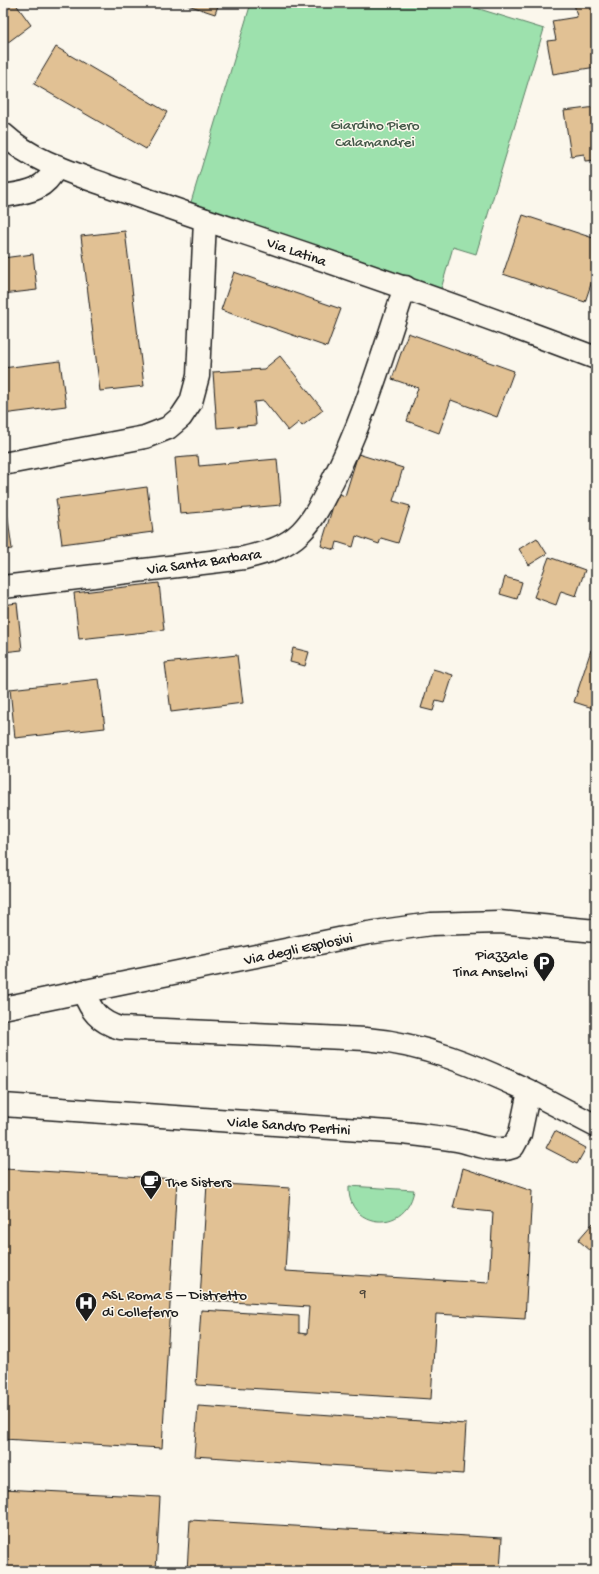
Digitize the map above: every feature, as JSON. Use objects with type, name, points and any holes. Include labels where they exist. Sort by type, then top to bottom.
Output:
[{"type":"street","name":"Via Latina","points":[[3,134],[25,150],[57,166],[205,220],[405,287],[596,358]]},
{"type":"street","points":[[3,196],[29,192],[42,187],[53,174],[57,166]]},
{"type":"street","points":[[3,464],[145,437],[168,428],[181,417],[191,402],[198,376],[205,220]]},
{"type":"street","name":"Via Santa Barbara","points":[[3,587],[244,558],[268,552],[290,541],[310,522],[337,474],[361,417],[405,287]]},
{"type":"street","name":"Via degli Esplosivi","points":[[3,1008],[368,933],[431,924],[499,922],[596,931]]},
{"type":"street","points":[[83,992],[91,1010],[96,1015],[110,1025],[120,1028],[385,1040],[422,1048],[446,1056],[529,1090],[596,1126]]},
{"type":"street","name":"Viale Sandro Pertini","points":[[3,1105],[403,1133],[443,1138],[487,1148],[506,1150],[513,1147],[517,1141],[529,1090]]},
{"type":"green space","name":"Giardino Piero Calamandrei","points":[[251,3],[460,3],[544,29],[476,254],[453,247],[441,289],[188,212]]},
{"type":"green space","points":[[349,1186],[414,1190],[409,1205],[400,1214],[390,1220],[378,1221],[366,1218],[357,1211],[351,1200]]},
{"type":"building","points":[[3,3],[15,3],[31,25],[3,46]]},
{"type":"building","points":[[182,3],[219,3],[215,14]]},
{"type":"building","points":[[574,3],[596,3],[596,67],[553,74],[547,41],[556,40],[552,21],[577,17]]},
{"type":"building","points":[[56,47],[167,112],[146,149],[34,84]]},
{"type":"building","points":[[596,107],[596,160],[585,161],[584,154],[571,156],[564,111]]},
{"type":"building","points":[[523,215],[596,239],[596,269],[585,302],[503,274]]},
{"type":"building","points":[[125,231],[144,386],[100,391],[81,236]]},
{"type":"building","points":[[33,254],[37,290],[3,294],[3,258]]},
{"type":"building","points":[[234,272],[341,309],[327,347],[221,310]]},
{"type":"building","points":[[408,333],[514,371],[497,417],[451,400],[439,433],[407,421],[418,388],[392,379]]},
{"type":"building","points":[[280,356],[323,410],[302,426],[299,422],[288,431],[264,401],[254,402],[256,425],[217,428],[213,372],[264,369]]},
{"type":"building","points":[[60,361],[66,406],[3,414],[3,368]]},
{"type":"building","points":[[358,454],[403,468],[393,501],[410,506],[398,543],[381,538],[379,544],[356,536],[353,547],[337,542],[335,550],[321,546],[337,493],[345,496]]},
{"type":"building","points":[[198,456],[199,466],[277,459],[281,505],[180,514],[175,458]]},
{"type":"building","points":[[147,487],[153,532],[62,544],[56,499]]},
{"type":"building","points":[[3,504],[6,504],[12,549],[3,550]]},
{"type":"building","points":[[537,538],[547,554],[529,565],[519,549]]},
{"type":"building","points":[[549,557],[585,570],[576,596],[561,591],[556,605],[534,597]]},
{"type":"building","points":[[505,577],[522,582],[517,599],[500,594]]},
{"type":"building","points":[[159,583],[164,630],[79,639],[74,593]]},
{"type":"building","points":[[17,603],[22,650],[3,652],[3,605]]},
{"type":"building","points":[[293,648],[309,652],[305,666],[290,662]]},
{"type":"building","points":[[591,650],[596,651],[596,709],[574,702]]},
{"type":"building","points":[[237,655],[243,703],[171,712],[165,663]]},
{"type":"building","points":[[433,669],[453,675],[444,703],[436,701],[433,711],[421,708]]},
{"type":"building","points":[[99,679],[105,728],[15,738],[10,689]]},
{"type":"building","points":[[555,1131],[586,1148],[577,1164],[546,1148]]},
{"type":"building","name":"ASL Roma 5 – Distretto di Colleferro","points":[[463,1168],[532,1191],[525,1319],[436,1314],[431,1399],[196,1385],[201,1310],[299,1316],[299,1333],[307,1334],[309,1307],[200,1300],[207,1183],[290,1188],[285,1271],[489,1283],[493,1212],[453,1208]]},
{"type":"building","name":"ASL Roma 5 – Distretto di Colleferro","points":[[5,1169],[177,1179],[162,1448],[3,1439],[3,1208]]},
{"type":"building","points":[[593,1223],[596,1226],[596,1245],[591,1251],[578,1240]]},
{"type":"building","points":[[198,1406],[466,1424],[463,1474],[194,1456]]},
{"type":"building","points":[[3,1489],[160,1497],[156,1571],[3,1571]]},
{"type":"building","points":[[190,1520],[502,1538],[500,1571],[187,1571]]},
{"type":"place","name":"Piazzale Tina Anselmi","points":[[544,982]]},
{"type":"place","name":"The Sisters","points":[[151,1200]]},
{"type":"place","name":"ASL Roma 5 – Distretto di Colleferro","points":[[86,1322]]}]
